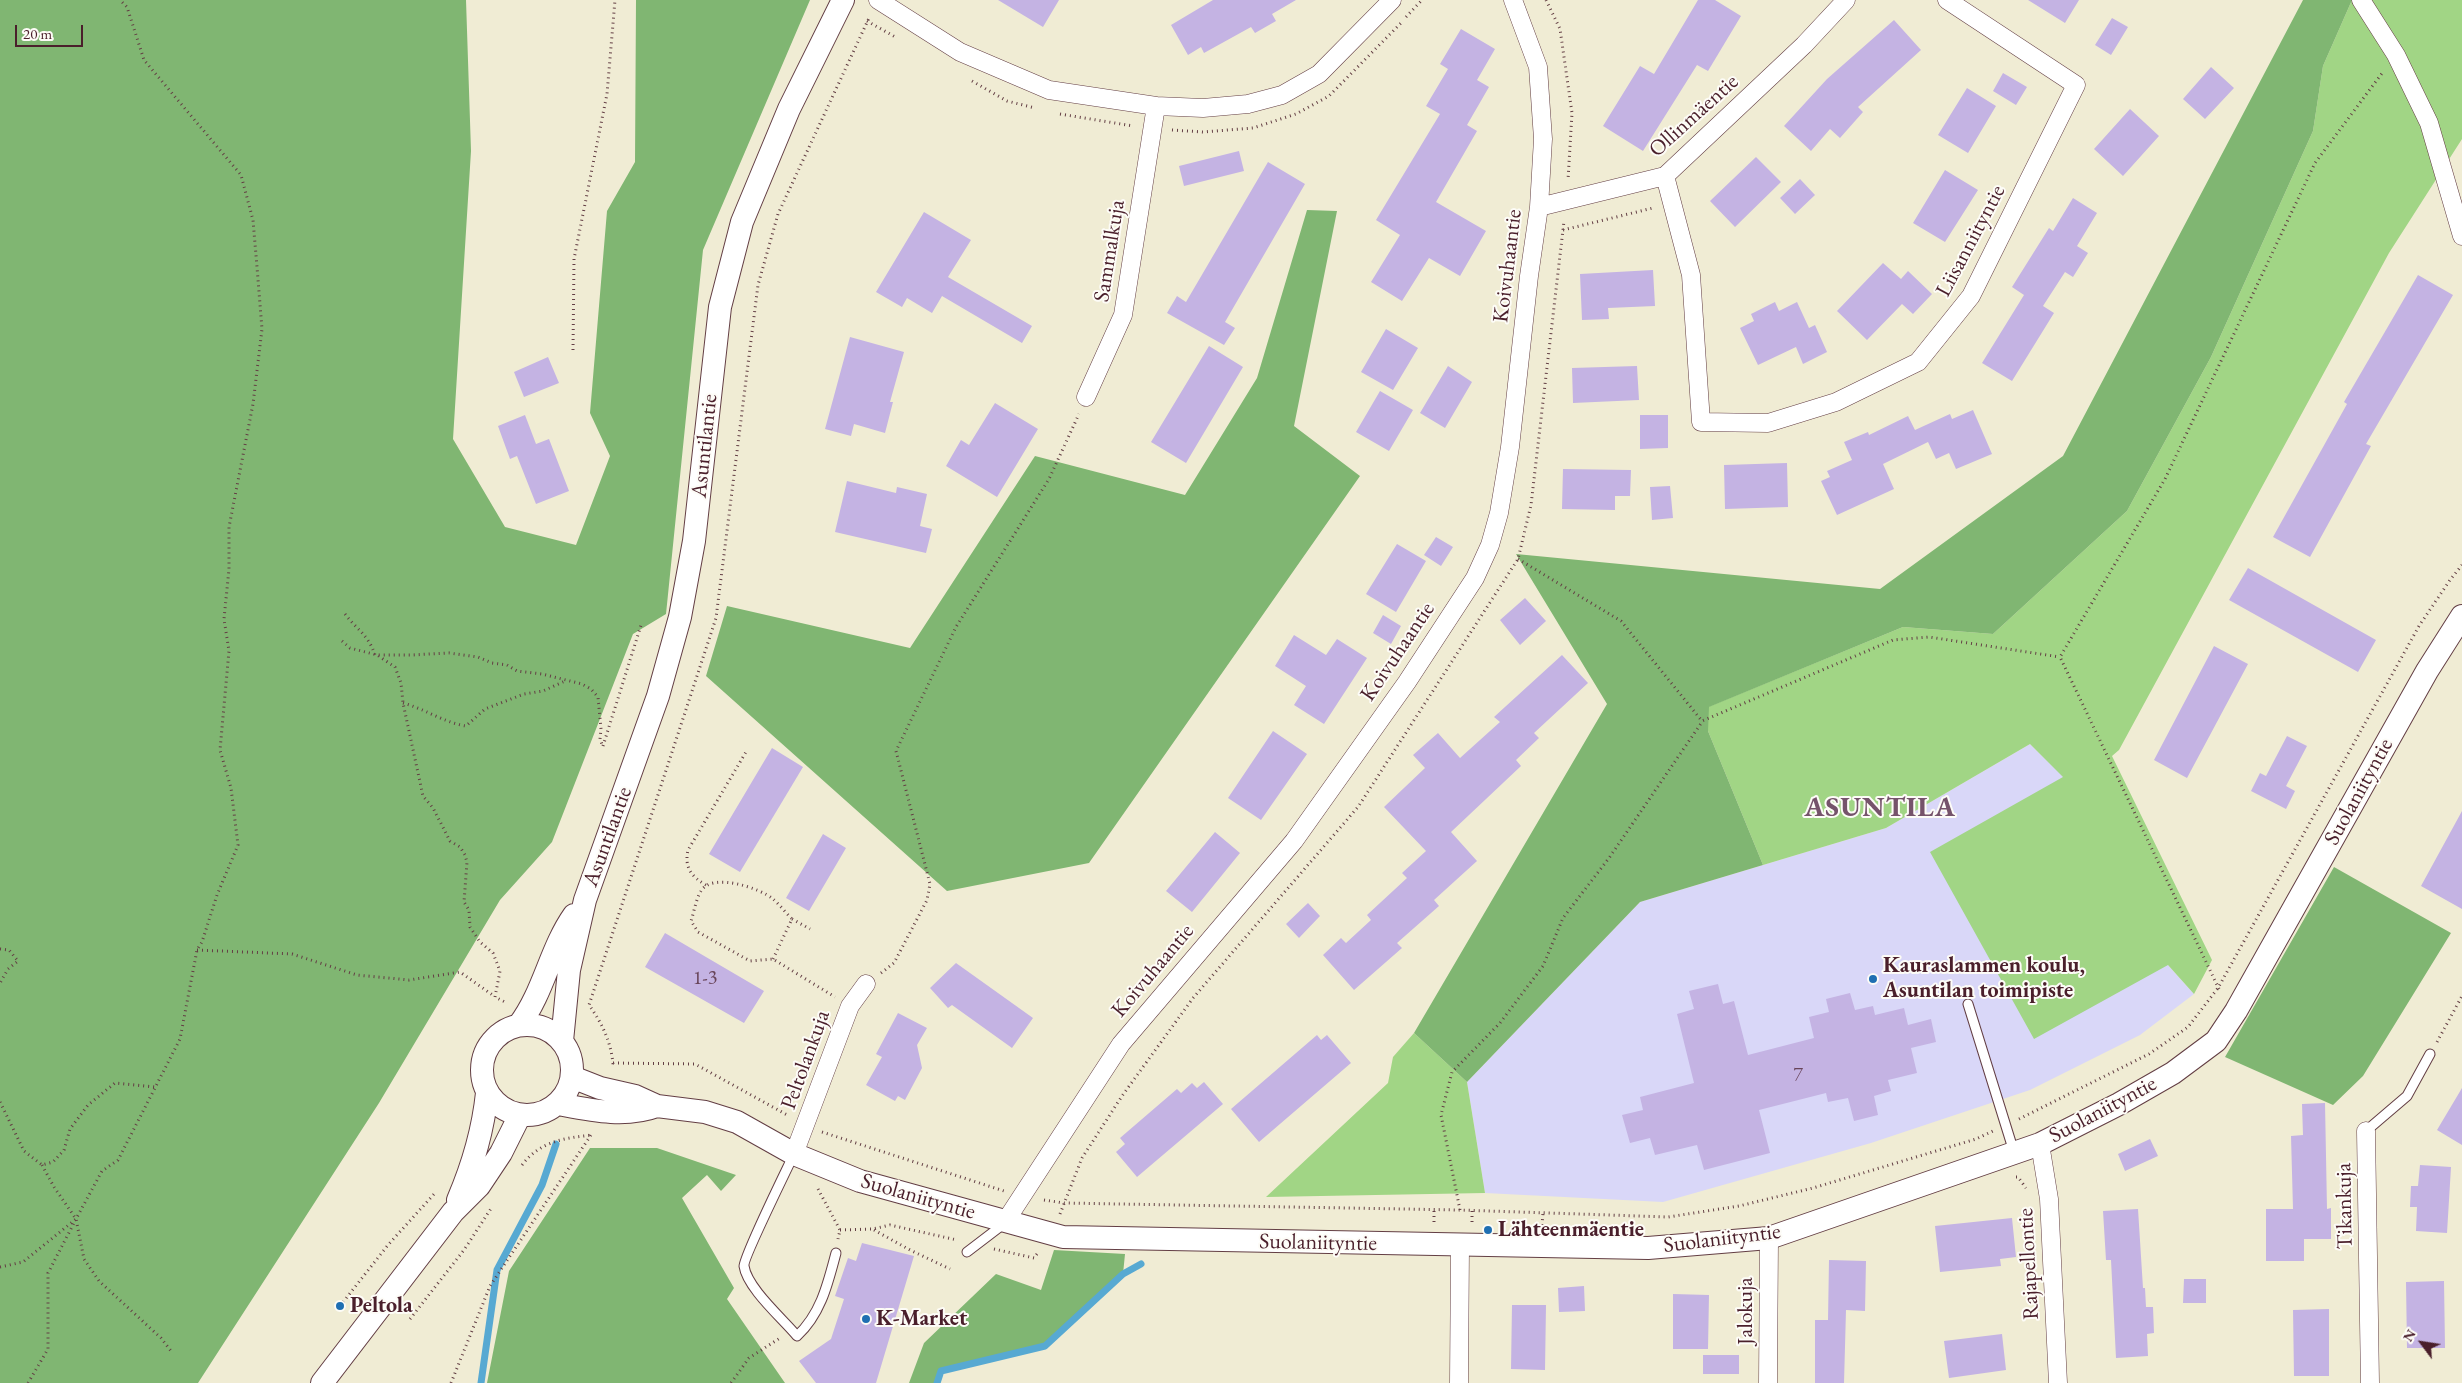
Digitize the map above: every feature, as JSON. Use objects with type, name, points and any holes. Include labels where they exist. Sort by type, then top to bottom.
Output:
[{"type":"street","name":"Asuntilantie","points":[[562,1041],[569,970],[585,900],[658,696],[680,617],[694,541],[720,307],[742,222],[789,109],[843,0]]},
{"type":"street","points":[[879,0],[960,52],[1049,90],[1156,106],[1203,108],[1248,104],[1282,95],[1318,74],[1392,0]]},
{"type":"street","name":"Koivuhaantie","points":[[1005,1222],[1121,1044],[1294,841],[1407,682],[1475,578],[1490,545],[1500,513],[1510,447],[1529,276],[1539,207],[1543,139],[1538,66],[1513,0]]},
{"type":"street","name":"Ollinmäentie","points":[[1539,207],[1664,176],[1804,45],[1846,0]]},
{"type":"street","name":"Liisanniityntie","points":[[1664,176],[1690,275],[1701,422],[1768,423],[1836,402],[1918,362],[1971,296],[2076,85],[1947,0]]},
{"type":"street","points":[[2361,0],[2396,55],[2429,123],[2462,236]]},
{"type":"street","name":"Sammalkuja","points":[[1086,397],[1123,315],[1156,106]]},
{"type":"street","name":"Suolaniityntie","points":[[572,1077],[603,1100],[641,1112],[657,1106],[705,1112],[737,1122],[794,1154],[860,1181],[1063,1237],[1648,1248],[1769,1238],[2040,1144],[2119,1104],[2173,1073],[2216,1041],[2236,1012],[2427,671],[2462,616]]},
{"type":"street","name":"Asuntilantie","points":[[519,1025],[532,1009],[554,951],[585,900]]},
{"type":"street","name":"Peltolankuja","points":[[794,1154],[850,1006],[866,984]]},
{"type":"street","points":[[519,1025],[542,1028],[562,1041],[569,1052],[572,1064],[572,1077],[569,1087],[558,1104],[540,1114],[520,1116],[501,1108],[487,1093],[482,1081],[481,1069],[486,1051],[497,1036],[507,1029],[519,1025]]},
{"type":"street","points":[[453,1212],[476,1155],[487,1093]]},
{"type":"street","name":"Suolaniityntie","points":[[558,1104],[603,1100]]},
{"type":"street","points":[[322,1383],[453,1212],[479,1186],[501,1153],[520,1116]]},
{"type":"street","name":"Tikankuja","points":[[2366,1131],[2370,1383]]},
{"type":"street","name":"Rajapellontie","points":[[2040,1144],[2049,1199],[2058,1383]]},
{"type":"street","name":"Jalokuja","points":[[1768,1383],[1769,1238]]},
{"type":"street","points":[[1459,1383],[1460,1245]]},
{"type":"lane","points":[[1968,1004],[2014,1153]]},
{"type":"lane","name":"Tikankuja","points":[[2366,1131],[2407,1096],[2430,1054]]},
{"type":"lane","points":[[794,1154],[761,1227],[747,1251],[744,1265],[750,1282],[798,1336],[808,1326],[824,1296],[836,1253]]},
{"type":"lane","points":[[967,1252],[1005,1222]]},
{"type":"path","points":[[28,1383],[48,1349],[48,1273],[102,1171],[118,1160],[180,1039],[197,950],[202,942],[217,895],[238,845],[230,788],[220,750],[229,651],[224,618],[229,569],[229,527],[253,404],[262,330],[253,220],[241,175],[144,60],[127,7],[120,0]]},
{"type":"path","points":[[573,350],[574,259],[607,94],[615,0]]},
{"type":"path","points":[[451,1383],[490,1286],[592,1135],[614,1071],[604,1028],[588,1005],[716,618],[758,284],[778,214],[879,0]]},
{"type":"path","points":[[1064,1203],[1082,1158],[1122,1096],[1193,998],[1358,807],[1518,559],[1531,505],[1567,201],[1572,113],[1560,30],[1546,0]]},
{"type":"path","points":[[2060,657],[2165,479],[2315,163],[2396,55]]},
{"type":"path","points":[[1563,230],[1672,204]]},
{"type":"path","points":[[866,984],[894,963],[927,900],[930,884],[896,751],[956,627],[1049,479],[1086,397]]},
{"type":"path","points":[[1518,559],[1621,621],[1702,721]]},
{"type":"path","points":[[613,1063],[695,1064],[806,1125],[830,1136],[1022,1197],[1064,1203],[1460,1210],[1668,1217],[1712,1210],[1813,1188],[1976,1139],[2149,1054],[2188,1027],[2218,988],[2418,626],[2462,565]]},
{"type":"path","points":[[345,614],[353,625],[365,634],[375,655]]},
{"type":"path","points":[[375,655],[449,653],[478,657],[492,663],[507,665],[517,671],[542,674],[591,688],[598,697],[600,739],[603,747],[642,622]]},
{"type":"path","points":[[1460,1210],[1440,1115],[1452,1072],[1500,1023],[1543,966],[1563,918],[1609,858],[1702,721],[1893,640],[1929,637],[2060,657]]},
{"type":"path","points":[[342,641],[350,648],[375,655],[395,667],[401,683],[403,703],[423,796],[433,808],[450,841],[460,847],[465,855],[467,862],[464,902],[469,910],[470,927],[480,942],[493,953],[500,971],[495,997]]},
{"type":"path","points":[[2060,657],[2218,988],[2236,1012]]},
{"type":"path","points":[[403,703],[424,709],[451,724],[466,726],[485,709],[524,694],[543,691],[565,681]]},
{"type":"path","points":[[706,885],[694,878],[688,869],[688,850],[746,752]]},
{"type":"path","points":[[810,929],[792,919],[772,898],[739,884],[713,882],[706,885],[700,891],[691,921],[698,932],[750,961],[773,959],[850,1006]]},
{"type":"path","points":[[773,959],[792,919]]},
{"type":"path","points":[[0,949],[9,950],[18,961],[8,969],[0,983]]},
{"type":"path","points":[[197,950],[292,954],[357,975],[409,980],[460,972],[504,1002]]},
{"type":"path","points":[[2430,1054],[2462,996]]},
{"type":"path","points":[[42,1164],[53,1162],[64,1150],[70,1129],[88,1105],[115,1083],[155,1087]]},
{"type":"path","points":[[0,1102],[24,1151],[42,1164],[54,1187],[76,1218],[84,1259],[99,1281],[161,1338],[171,1350]]},
{"type":"path","points":[[520,1167],[525,1161],[559,1138],[592,1135]]},
{"type":"path","points":[[830,1136],[818,1164],[818,1190],[840,1230],[836,1253]]},
{"type":"path","points":[[410,1319],[464,1250],[496,1202]]},
{"type":"path","points":[[0,1266],[24,1262],[76,1218]]},
{"type":"path","points":[[873,1229],[910,1250],[950,1269]]},
{"type":"path","points":[[731,1383],[750,1358],[777,1339],[798,1336]]},
{"type":"shaded area","name":"Kauraslammen koulu, Asuntilan toimipiste","points":[[2030,744],[2064,777],[2168,965],[2194,994],[2140,1035],[2030,1090],[1871,1143],[1663,1202],[1485,1193],[1467,1082],[1640,902],[1886,828]]},
{"type":"green space","points":[[0,0],[466,0],[471,151],[453,439],[505,527],[576,545],[610,456],[590,413],[607,211],[635,162],[636,0],[810,0],[703,250],[666,614],[633,634],[552,842],[500,900],[379,1103],[198,1383],[0,1383]]},
{"type":"green space","points":[[2303,0],[2352,0],[2323,66],[2313,131],[2211,357],[2127,511],[1993,634],[1903,627],[1709,707],[1708,731],[1763,865],[1640,902],[1467,1082],[1414,1033],[1607,704],[1516,554],[1880,589],[2063,456]]},
{"type":"green space","points":[[2352,0],[2462,0],[2462,139],[2389,253],[2119,750],[2112,756],[2212,960],[2194,994],[2168,965],[2034,1039],[1930,852],[2063,777],[2030,744],[1886,828],[1763,865],[1708,731],[1708,707],[1903,627],[1993,634],[2127,511],[2211,357],[2313,131],[2323,66]]},
{"type":"green space","points":[[1307,210],[1337,211],[1294,426],[1360,476],[1089,863],[947,891],[706,676],[727,606],[910,648],[1035,456],[1185,495],[1257,378]]},
{"type":"green space","points":[[2334,867],[2451,933],[2363,1076],[2333,1105],[2225,1057]]},
{"type":"green space","points":[[1414,1033],[1467,1082],[1485,1193],[1266,1197],[1388,1083],[1393,1057]]},
{"type":"green space","points":[[590,1148],[657,1148],[736,1175],[721,1191],[707,1175],[682,1198],[734,1288],[727,1299],[785,1383],[487,1383],[509,1271]]},
{"type":"green space","points":[[1054,1250],[1125,1254],[1123,1274],[1045,1346],[942,1371],[937,1383],[909,1383],[924,1343],[996,1274],[1041,1290]]},
{"type":"building","points":[[998,0],[1059,0],[1043,27]]},
{"type":"building","points":[[1213,0],[1296,0],[1272,14],[1276,21],[1255,33],[1251,27],[1204,53],[1201,47],[1188,55],[1171,25]]},
{"type":"building","points":[[1698,0],[1715,0],[1741,16],[1708,71],[1697,65],[1643,151],[1603,126],[1640,66],[1654,74]]},
{"type":"building","points":[[2028,0],[2079,0],[2065,23]]},
{"type":"building","points":[[2112,18],[2128,27],[2111,55],[2095,45]]},
{"type":"building","points":[[1894,20],[1921,50],[1858,107],[1863,112],[1840,138],[1830,129],[1811,151],[1784,126],[1827,79]]},
{"type":"building","points":[[1461,29],[1495,49],[1477,80],[1489,87],[1467,125],[1477,131],[1436,202],[1486,231],[1460,276],[1429,258],[1402,301],[1371,282],[1400,235],[1376,220],[1440,114],[1426,106],[1448,69],[1440,64]]},
{"type":"building","points":[[2211,67],[2234,88],[2205,119],[2183,99]]},
{"type":"building","points":[[2003,73],[2027,87],[2016,105],[1993,91]]},
{"type":"building","points":[[1967,88],[1996,106],[1968,153],[1938,135]]},
{"type":"building","points":[[2130,109],[2159,136],[2123,176],[2094,149]]},
{"type":"building","points":[[1239,151],[1244,171],[1184,186],[1179,166]]},
{"type":"building","points":[[1756,157],[1781,182],[1735,227],[1710,201]]},
{"type":"building","points":[[1268,162],[1305,184],[1225,322],[1235,328],[1224,345],[1167,313],[1177,296],[1186,302]]},
{"type":"building","points":[[1945,170],[1978,190],[1945,242],[1913,223]]},
{"type":"building","points":[[1800,179],[1815,195],[1795,214],[1780,198]]},
{"type":"building","points":[[2073,198],[2097,213],[2077,246],[2088,253],[2073,277],[2065,272],[2043,306],[2054,313],[2012,381],[1982,363],[2024,295],[2012,287],[2049,228],[2053,231]]},
{"type":"building","points":[[924,212],[971,240],[948,277],[1032,326],[1022,343],[942,296],[932,313],[907,298],[902,307],[876,292]]},
{"type":"building","points":[[1883,263],[1901,279],[1908,271],[1932,294],[1913,314],[1902,304],[1867,340],[1837,311]]},
{"type":"building","points":[[1653,270],[1655,306],[1608,308],[1609,319],[1582,320],[1580,274]]},
{"type":"building","points":[[2418,275],[2453,295],[2366,444],[2371,446],[2310,557],[2273,537],[2347,404],[2344,402]]},
{"type":"building","points":[[1775,302],[1779,311],[1797,302],[1809,328],[1815,325],[1827,352],[1803,364],[1796,347],[1758,365],[1740,328],[1754,321],[1751,314]]},
{"type":"building","points":[[1386,329],[1418,348],[1393,390],[1361,372]]},
{"type":"building","points":[[850,337],[904,352],[890,402],[893,402],[885,433],[854,424],[851,436],[825,429]]},
{"type":"building","points":[[1209,346],[1243,367],[1186,463],[1151,442]]},
{"type":"building","points":[[548,357],[559,383],[524,397],[514,372]]},
{"type":"building","points":[[1448,366],[1472,382],[1445,428],[1420,413]]},
{"type":"building","points":[[1637,366],[1639,400],[1573,403],[1572,368]]},
{"type":"building","points":[[1380,391],[1413,410],[1389,451],[1356,432]]},
{"type":"building","points":[[995,403],[1038,429],[997,497],[946,466],[961,440],[969,445]]},
{"type":"building","points":[[1973,410],[1992,454],[1956,469],[1949,453],[1936,459],[1928,442],[1883,464],[1894,489],[1837,515],[1821,481],[1830,477],[1827,471],[1852,460],[1844,442],[1868,432],[1869,435],[1908,416],[1915,430],[1950,414],[1952,419]]},
{"type":"building","points":[[525,415],[536,444],[549,439],[569,491],[536,504],[517,456],[510,459],[498,426]]},
{"type":"building","points":[[1640,415],[1668,415],[1668,448],[1640,449]]},
{"type":"building","points":[[1787,463],[1788,507],[1725,509],[1724,465]]},
{"type":"building","points":[[1563,469],[1631,470],[1630,496],[1615,496],[1615,510],[1562,509]]},
{"type":"building","points":[[847,481],[896,493],[897,487],[927,494],[920,526],[932,529],[926,553],[835,532]]},
{"type":"building","points":[[1670,486],[1673,518],[1652,520],[1650,487]]},
{"type":"building","points":[[1436,537],[1453,547],[1441,566],[1424,555]]},
{"type":"building","points":[[1397,544],[1426,561],[1396,612],[1366,594]]},
{"type":"building","points":[[2248,568],[2376,640],[2358,672],[2229,600]]},
{"type":"building","points":[[1525,598],[1546,621],[1520,645],[1500,620]]},
{"type":"building","points":[[1383,615],[1401,626],[1391,644],[1373,633]]},
{"type":"building","points":[[1294,635],[1326,655],[1337,639],[1367,658],[1324,724],[1294,705],[1306,686],[1275,666]]},
{"type":"building","points":[[2214,646],[2248,664],[2187,778],[2154,760]]},
{"type":"building","points":[[1562,655],[1588,683],[1534,733],[1539,738],[1516,760],[1521,766],[1451,832],[1477,861],[1434,900],[1439,906],[1397,943],[1402,948],[1354,990],[1323,955],[1341,938],[1346,943],[1371,920],[1367,915],[1407,878],[1402,873],[1426,851],[1384,807],[1425,768],[1413,755],[1438,733],[1460,758],[1500,722],[1494,717]]},
{"type":"building","points":[[1273,731],[1307,754],[1261,820],[1228,798]]},
{"type":"building","points":[[2287,736],[2307,746],[2286,786],[2295,791],[2286,809],[2251,791],[2260,773],[2266,776]]},
{"type":"building","points":[[772,748],[803,767],[740,872],[709,854]]},
{"type":"building","points":[[2462,811],[2462,909],[2421,886]]},
{"type":"building","points":[[1215,832],[1240,853],[1192,912],[1166,891]]},
{"type":"building","points":[[823,834],[846,848],[809,911],[786,898]]},
{"type":"building","points":[[1308,903],[1320,916],[1299,938],[1286,924]]},
{"type":"building","points":[[665,933],[764,991],[744,1023],[645,967]]},
{"type":"building","points":[[956,963],[1033,1018],[1012,1048],[952,1005],[948,1008],[930,988]]},
{"type":"building","points":[[1718,984],[1723,1004],[1734,1001],[1748,1055],[1814,1038],[1809,1017],[1829,1012],[1826,999],[1850,993],[1855,1010],[1873,1006],[1875,1015],[1904,1008],[1908,1025],[1931,1019],[1936,1042],[1911,1048],[1917,1073],[1888,1080],[1891,1091],[1874,1096],[1878,1115],[1854,1121],[1848,1098],[1828,1102],[1826,1093],[1759,1110],[1770,1153],[1704,1170],[1697,1145],[1655,1155],[1650,1138],[1630,1143],[1622,1115],[1643,1110],[1640,1097],[1694,1083],[1677,1014],[1694,1009],[1689,991]]},
{"type":"building","points":[[898,1013],[927,1028],[917,1045],[922,1068],[905,1100],[898,1096],[895,1101],[866,1085],[882,1057],[876,1054]]},
{"type":"building","points":[[1317,1035],[1321,1040],[1327,1035],[1351,1063],[1259,1142],[1231,1109]]},
{"type":"building","points":[[1204,1082],[1223,1104],[1137,1177],[1116,1152],[1125,1144],[1120,1138],[1177,1089],[1181,1093],[1192,1083],[1197,1088]]},
{"type":"building","points":[[2462,1088],[2462,1145],[2437,1130]]},
{"type":"building","points":[[2325,1103],[2327,1209],[2331,1208],[2331,1239],[2304,1239],[2304,1261],[2266,1261],[2266,1209],[2293,1209],[2291,1136],[2303,1135],[2302,1104]]},
{"type":"building","points":[[2150,1139],[2158,1156],[2125,1171],[2118,1154]]},
{"type":"building","points":[[2420,1165],[2451,1167],[2447,1233],[2416,1231],[2417,1207],[2410,1207],[2411,1186],[2418,1186]]},
{"type":"building","points":[[2138,1209],[2143,1288],[2145,1288],[2146,1307],[2153,1307],[2154,1333],[2147,1334],[2148,1356],[2116,1358],[2111,1260],[2106,1260],[2103,1211]]},
{"type":"building","points":[[2012,1218],[2016,1257],[2000,1259],[2001,1266],[1940,1272],[1935,1226]]},
{"type":"building","name":"K-Market","points":[[862,1243],[914,1256],[876,1383],[816,1383],[799,1361],[831,1339],[844,1299],[835,1296],[848,1258],[856,1261]]},
{"type":"building","points":[[1829,1260],[1866,1261],[1865,1311],[1846,1310],[1844,1383],[1815,1383],[1815,1320],[1828,1320]]},
{"type":"building","points":[[2184,1279],[2206,1279],[2206,1303],[2183,1303]]},
{"type":"building","points":[[2444,1281],[2445,1348],[2407,1348],[2406,1282]]},
{"type":"building","points":[[1584,1286],[1585,1311],[1559,1312],[1558,1288]]},
{"type":"building","points":[[1673,1294],[1709,1295],[1708,1349],[1673,1349]]},
{"type":"building","points":[[1512,1305],[1546,1305],[1545,1370],[1511,1369]]},
{"type":"building","points":[[2329,1309],[2329,1376],[2294,1376],[2293,1310]]},
{"type":"building","points":[[2002,1334],[2006,1370],[1949,1378],[1944,1341]]},
{"type":"building","points":[[1703,1355],[1739,1355],[1739,1374],[1703,1374]]},
{"type":"waterway","points":[[481,1383],[497,1270],[542,1185],[556,1144]]},
{"type":"waterway","points":[[937,1383],[941,1371],[1045,1346],[1123,1274],[1141,1264]]},
{"type":"place","name":"Kauraslammen koulu, Asuntilan toimipiste","points":[[1873,979]]},
{"type":"place","name":"Lähteenmäentie","points":[[1488,1230]]},
{"type":"place","name":"Peltola","points":[[340,1306]]},
{"type":"place","name":"K-Market","points":[[866,1319]]},
{"type":"district","name":"ASUNTILA","points":[[1880,808]]}]
